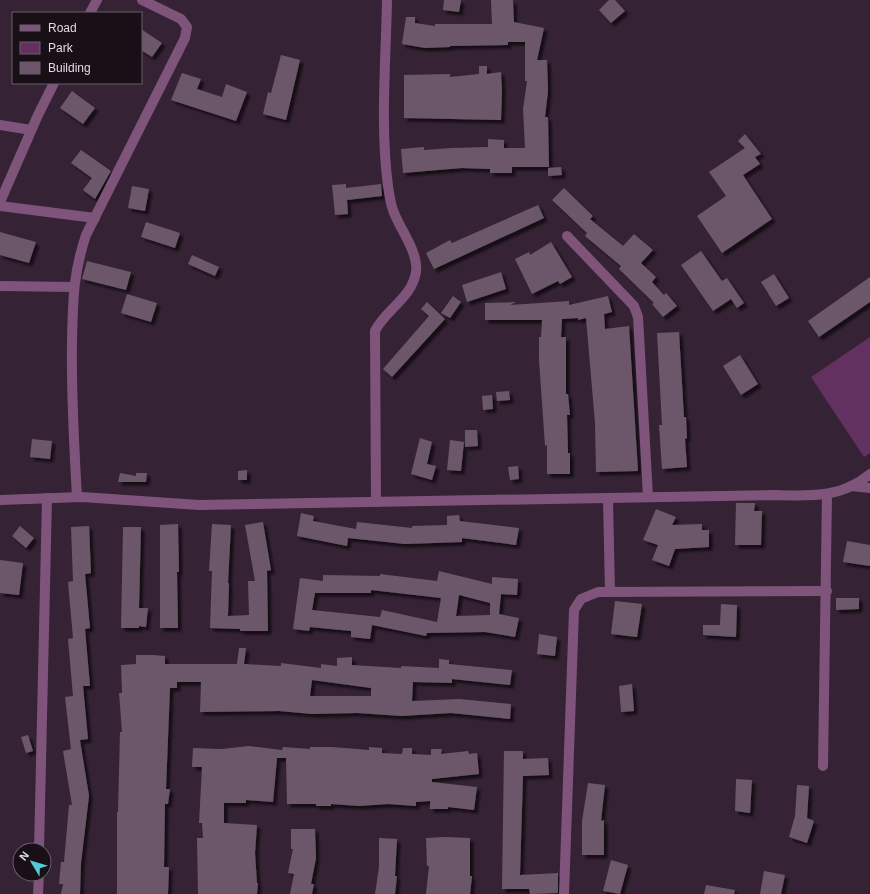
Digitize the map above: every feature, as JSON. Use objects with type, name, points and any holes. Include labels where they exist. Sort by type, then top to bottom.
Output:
[{"type":"street","points":[[91,12],[97,0]]},
{"type":"street","points":[[76,497],[71,386],[73,287],[79,258],[86,235],[185,38],[187,26],[181,19],[142,0]]},
{"type":"street","points":[[376,502],[375,331],[378,324],[401,300],[414,281],[416,270],[412,251],[392,208],[388,184],[385,130],[387,0]]},
{"type":"street","points":[[0,202],[54,84]]},
{"type":"street","points":[[0,125],[32,130]]},
{"type":"street","points":[[0,206],[95,218]]},
{"type":"street","points":[[567,236],[634,306],[638,317],[648,497]]},
{"type":"street","points":[[0,286],[73,287]]},
{"type":"street","points":[[0,500],[76,497],[199,505],[777,495],[816,496],[851,486],[870,474]]},
{"type":"street","points":[[851,486],[870,488]]},
{"type":"street","points":[[823,766],[827,591],[827,494]]},
{"type":"street","points":[[39,842],[48,498]]},
{"type":"street","points":[[608,498],[610,592]]},
{"type":"street","points":[[564,894],[574,610],[581,599],[598,592],[827,591]]},
{"type":"street","points":[[38,894],[39,882]]},
{"type":"green space","points":[[870,337],[870,453],[864,457],[811,377]]},
{"type":"building","points":[[444,0],[461,0],[459,12],[443,10]]},
{"type":"building","points":[[491,0],[513,0],[514,22],[544,28],[537,60],[547,60],[548,91],[545,117],[548,117],[549,167],[512,167],[512,173],[490,173],[490,169],[462,168],[403,173],[401,149],[424,147],[424,150],[488,147],[488,139],[504,140],[504,148],[525,148],[523,109],[527,81],[525,81],[525,42],[508,42],[508,45],[425,48],[402,44],[406,17],[415,17],[415,23],[435,26],[435,24],[492,24]]},
{"type":"building","points":[[609,0],[615,0],[625,11],[611,23],[599,10]]},
{"type":"building","points":[[142,30],[162,43],[152,57],[142,51]]},
{"type":"building","points":[[281,55],[300,60],[286,120],[263,114],[268,92],[271,93]]},
{"type":"building","points":[[479,66],[487,66],[487,74],[501,72],[501,120],[404,118],[404,75],[450,74],[450,77],[479,74]]},
{"type":"building","points":[[182,73],[201,79],[197,89],[222,97],[226,84],[247,92],[236,121],[171,100]]},
{"type":"building","points":[[72,91],[95,108],[83,124],[60,108]]},
{"type":"building","points":[[745,134],[761,154],[755,157],[760,164],[743,175],[772,219],[722,253],[697,216],[726,196],[709,172],[745,148],[738,141]]},
{"type":"building","points":[[81,150],[111,171],[95,199],[83,190],[92,178],[71,163]]},
{"type":"building","points":[[561,167],[562,175],[548,176],[548,168]]},
{"type":"building","points":[[346,184],[346,188],[381,184],[382,196],[347,200],[348,214],[335,215],[332,185]]},
{"type":"building","points":[[132,186],[149,189],[145,211],[128,208]]},
{"type":"building","points":[[564,188],[593,216],[590,219],[623,246],[634,234],[653,250],[641,263],[656,277],[652,282],[664,295],[666,293],[677,306],[663,317],[652,304],[654,303],[619,269],[621,266],[585,236],[587,233],[552,200]]},
{"type":"building","points":[[538,205],[544,218],[434,269],[426,253],[450,240],[452,243]]},
{"type":"building","points":[[146,222],[180,233],[175,248],[141,237]]},
{"type":"building","points":[[0,232],[36,242],[29,263],[0,255]]},
{"type":"building","points":[[551,242],[572,277],[560,284],[558,281],[532,294],[515,259],[529,252],[530,255]]},
{"type":"building","points":[[701,251],[722,281],[727,278],[744,303],[737,308],[731,299],[713,311],[681,265]]},
{"type":"building","points":[[192,255],[219,267],[215,276],[188,264]]},
{"type":"building","points":[[87,261],[131,272],[126,290],[82,279]]},
{"type":"building","points":[[501,272],[506,289],[467,302],[462,285]]},
{"type":"building","points":[[774,274],[789,298],[776,306],[761,282]]},
{"type":"building","points":[[870,277],[870,302],[819,337],[808,321]]},
{"type":"building","points":[[127,294],[157,303],[151,322],[121,313]]},
{"type":"building","points":[[453,296],[461,302],[450,318],[441,313]]},
{"type":"building","points":[[608,296],[612,312],[604,314],[605,329],[629,326],[638,471],[596,472],[595,423],[586,318],[578,320],[578,318],[562,319],[561,337],[566,337],[566,394],[568,394],[570,415],[567,415],[570,474],[547,474],[547,445],[545,446],[539,360],[539,337],[541,337],[542,320],[485,320],[485,303],[516,302],[510,305],[569,301],[569,305]]},
{"type":"building","points":[[427,302],[445,319],[392,377],[383,369],[429,316],[421,309]]},
{"type":"building","points":[[679,332],[684,417],[686,417],[687,438],[685,439],[687,467],[662,469],[659,425],[662,425],[657,333]]},
{"type":"building","points":[[740,355],[758,384],[741,395],[723,366]]},
{"type":"building","points":[[509,391],[510,400],[497,401],[496,392]]},
{"type":"building","points":[[492,395],[493,409],[483,410],[482,396]]},
{"type":"building","points":[[465,430],[477,430],[478,446],[465,447]]},
{"type":"building","points":[[420,438],[432,442],[427,464],[436,466],[432,480],[411,474]]},
{"type":"building","points":[[32,439],[52,441],[50,459],[30,457]]},
{"type":"building","points":[[450,440],[464,442],[461,471],[447,470]]},
{"type":"building","points":[[518,466],[519,479],[510,480],[508,467]]},
{"type":"building","points":[[247,470],[247,480],[238,480],[238,471]]},
{"type":"building","points":[[120,473],[136,476],[136,473],[147,473],[146,482],[118,482]]},
{"type":"building","points":[[736,503],[755,503],[754,511],[762,511],[761,545],[735,545]]},
{"type":"building","points":[[656,509],[676,517],[672,525],[702,524],[702,530],[709,530],[709,547],[675,549],[669,566],[652,560],[658,545],[643,540]]},
{"type":"building","points":[[301,513],[314,516],[313,521],[356,529],[357,522],[412,528],[412,526],[447,525],[447,516],[459,515],[460,521],[519,528],[516,545],[462,538],[462,542],[405,544],[348,538],[347,546],[297,536]]},
{"type":"building","points":[[263,522],[271,570],[267,571],[268,631],[240,631],[240,629],[210,628],[212,571],[209,571],[212,524],[231,525],[228,616],[249,615],[248,581],[255,581],[245,525]]},
{"type":"building","points":[[178,524],[178,628],[160,628],[160,525]]},
{"type":"building","points":[[20,526],[34,538],[26,548],[12,536]]},
{"type":"building","points":[[89,526],[91,573],[85,574],[90,628],[85,629],[90,686],[83,686],[88,739],[80,740],[89,796],[81,863],[80,894],[61,894],[63,884],[59,884],[61,862],[64,862],[69,805],[72,805],[63,751],[71,749],[65,697],[73,696],[68,639],[73,638],[68,582],[73,581],[71,527]]},
{"type":"building","points":[[123,527],[141,527],[139,608],[148,608],[146,627],[139,626],[139,628],[121,628]]},
{"type":"building","points":[[847,541],[870,545],[870,566],[843,562]]},
{"type":"building","points":[[0,560],[23,563],[19,595],[0,593]]},
{"type":"building","points":[[439,571],[492,584],[492,577],[518,579],[517,595],[501,594],[499,614],[519,618],[515,637],[485,632],[427,633],[426,636],[372,625],[370,639],[351,637],[351,631],[310,627],[309,631],[293,629],[300,578],[323,581],[323,575],[380,576],[380,574],[437,581]],"holes":[[[371,590],[441,598],[437,622],[382,610],[380,617],[312,610],[315,593],[371,593]],[[459,595],[490,603],[490,615],[456,616]]]},
{"type":"building","points":[[836,598],[859,598],[859,609],[836,610]]},
{"type":"building","points":[[615,601],[642,604],[637,637],[611,634]]},
{"type":"building","points":[[721,604],[737,605],[736,637],[703,635],[703,625],[720,625]]},
{"type":"building","points":[[539,634],[557,637],[555,656],[537,654]]},
{"type":"building","points":[[239,648],[246,648],[244,664],[281,666],[281,663],[321,668],[321,664],[337,666],[337,658],[352,657],[352,665],[401,668],[401,666],[439,668],[439,659],[449,660],[449,664],[512,670],[510,685],[452,679],[452,683],[413,682],[412,701],[459,699],[511,704],[510,719],[451,713],[402,716],[357,713],[312,714],[279,711],[200,712],[201,682],[177,682],[177,688],[170,688],[166,789],[170,789],[168,804],[165,804],[164,867],[169,867],[168,894],[117,894],[117,812],[120,732],[122,732],[119,693],[122,693],[121,665],[136,664],[136,655],[165,656],[165,664],[237,664]],"holes":[[[312,680],[371,688],[371,696],[310,696]]]},
{"type":"building","points":[[632,684],[634,711],[621,712],[619,686]]},
{"type":"building","points":[[28,735],[33,751],[26,753],[21,737]]},
{"type":"building","points":[[249,746],[282,750],[283,747],[310,749],[310,747],[332,747],[369,750],[369,747],[382,748],[382,753],[402,754],[403,748],[412,748],[412,754],[431,755],[431,749],[442,749],[441,754],[468,751],[469,754],[477,753],[479,774],[432,779],[432,782],[477,787],[474,810],[448,807],[448,809],[430,809],[430,801],[416,802],[416,806],[388,804],[359,806],[331,804],[331,806],[316,806],[316,804],[287,804],[286,758],[277,758],[273,802],[246,800],[246,803],[224,803],[224,823],[257,825],[255,853],[258,883],[257,894],[198,894],[197,838],[203,838],[202,823],[199,823],[202,767],[192,767],[193,748],[222,749]]},
{"type":"building","points":[[504,751],[523,751],[523,759],[548,758],[549,775],[523,776],[520,875],[558,873],[558,893],[530,894],[529,889],[502,889]]},
{"type":"building","points":[[736,779],[752,780],[750,813],[735,811]]},
{"type":"building","points":[[588,783],[605,785],[601,821],[604,820],[604,855],[582,855],[582,821]]},
{"type":"building","points":[[797,785],[809,786],[807,818],[814,821],[807,843],[789,837],[795,816]]},
{"type":"building","points":[[291,829],[315,829],[316,858],[311,884],[314,884],[312,894],[290,894],[294,874],[288,873],[293,849],[291,849]]},
{"type":"building","points":[[379,838],[397,839],[395,876],[397,876],[395,894],[375,894],[379,867]]},
{"type":"building","points":[[426,838],[470,838],[470,876],[472,876],[470,894],[426,894],[429,866],[427,866]]},
{"type":"building","points":[[611,860],[628,865],[620,894],[603,891]]},
{"type":"building","points":[[764,871],[785,875],[781,894],[760,894]]},
{"type":"building","points":[[706,885],[735,890],[734,894],[704,894]]}]
